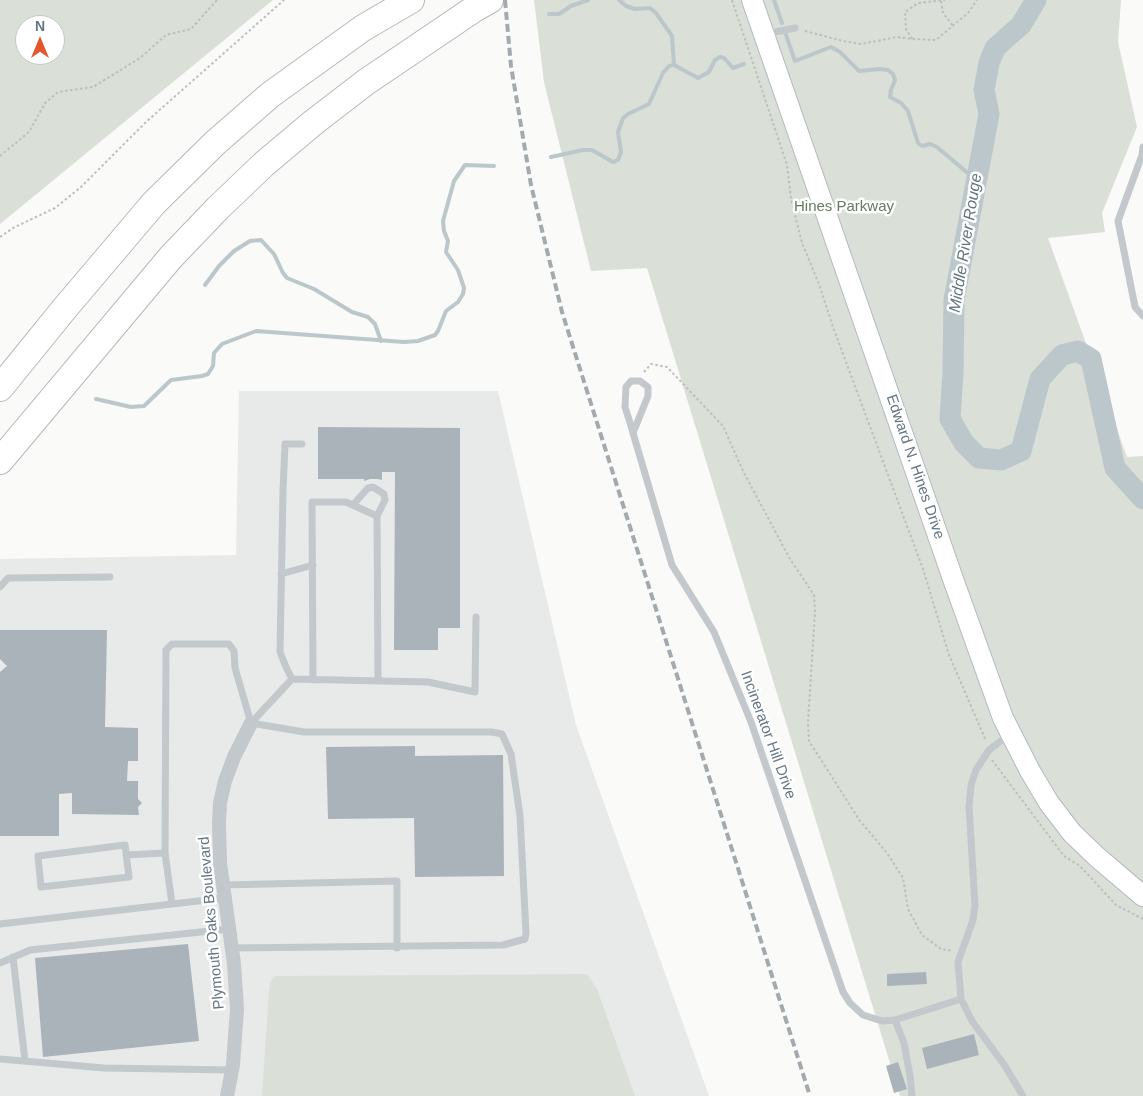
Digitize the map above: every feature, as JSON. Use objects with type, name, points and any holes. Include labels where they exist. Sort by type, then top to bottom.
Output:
[{"type":"highway","points":[[0,388],[154,203],[215,143],[270,95],[363,28],[411,0]]},
{"type":"highway","points":[[0,461],[171,257],[258,170],[314,122],[366,82],[474,8],[490,0]]},
{"type":"highway","points":[[0,373],[65,308]]},
{"type":"street","name":"Edward N. Hines Drive","points":[[752,0],[1003,718],[1049,803],[1072,833],[1143,896]]},
{"type":"street","name":"Plymouth Oaks Boulevard","points":[[227,1096],[232,1070],[237,1009],[232,948],[224,892],[219,824],[220,803],[231,765],[251,722]]},
{"type":"lane","points":[[765,34],[795,28]]},
{"type":"lane","points":[[1143,147],[1142,155],[1118,221],[1136,307],[1143,316]]},
{"type":"lane","name":"Incinerator Hill Drive","points":[[635,381],[631,381],[626,387],[625,407],[672,565],[714,632],[752,722],[843,992],[850,1003],[862,1015],[882,1021],[895,1020],[961,999]]},
{"type":"lane","points":[[633,433],[648,396],[648,387],[640,381],[635,381]]},
{"type":"lane","points":[[292,678],[280,652],[285,444],[302,444]]},
{"type":"lane","points":[[353,505],[368,488],[379,489],[384,494],[385,500],[377,516],[378,682]]},
{"type":"lane","points":[[313,680],[312,502],[346,502],[377,516]]},
{"type":"lane","points":[[282,574],[313,565]]},
{"type":"lane","points":[[0,587],[8,578],[110,577]]},
{"type":"lane","points":[[292,678],[428,682],[475,692],[476,617]]},
{"type":"lane","points":[[172,904],[165,853],[166,650],[172,644],[229,644],[234,651],[235,668],[251,722]]},
{"type":"lane","points":[[251,722],[292,678]]},
{"type":"lane","points":[[232,948],[397,948],[503,945],[525,940],[526,933],[520,816],[512,754],[502,734],[492,732],[304,732],[251,722]]},
{"type":"lane","points":[[1011,734],[988,750],[976,770],[971,785],[969,807],[975,905],[973,920],[958,962],[961,999],[972,1021],[1005,1066],[1023,1096]]},
{"type":"lane","points":[[125,844],[126,855],[129,877],[41,887],[38,856],[125,844]]},
{"type":"lane","points":[[126,855],[165,853]]},
{"type":"lane","points":[[0,924],[172,904],[224,892],[397,881],[397,948]]},
{"type":"lane","points":[[0,963],[30,950],[229,929]]},
{"type":"lane","points":[[13,957],[25,1062]]},
{"type":"lane","points":[[895,1020],[904,1043],[912,1096]]},
{"type":"lane","points":[[0,1060],[104,1068],[232,1070]]},
{"type":"path","points":[[0,156],[29,132],[45,103],[58,92],[93,86],[140,58],[166,35],[191,29],[217,0]]},
{"type":"path","points":[[0,238],[13,228],[55,208],[81,187],[146,122],[284,0]]},
{"type":"path","points":[[795,28],[860,44],[897,37],[936,40],[968,14],[977,0]]},
{"type":"path","points":[[912,39],[906,29],[905,12],[918,3],[943,1],[943,14],[952,26]]},
{"type":"path","points":[[635,381],[651,364],[668,367],[723,426],[743,471],[790,559],[814,595],[815,611],[808,722],[809,742],[855,814],[903,878],[908,909],[922,934],[940,949],[951,951],[962,948]]},
{"type":"shaded area","points":[[239,391],[498,391],[576,725],[709,1096],[0,1096],[0,559],[236,555]]},
{"type":"green space","points":[[0,0],[273,0],[0,224]]},
{"type":"green space","name":"Hines Parkway","points":[[534,0],[1121,0],[1118,42],[1137,127],[1102,213],[1105,232],[1048,238],[1127,457],[1143,456],[1143,1096],[900,1096],[647,268],[591,271],[544,82]]},
{"type":"green space","points":[[587,974],[597,989],[635,1096],[262,1096],[269,991],[270,982],[275,976]]},
{"type":"building","points":[[318,427],[460,428],[460,628],[438,628],[438,650],[394,650],[395,472],[382,472],[382,480],[318,479]]},
{"type":"building","points":[[0,630],[107,630],[105,727],[138,728],[138,761],[128,761],[127,781],[138,781],[138,799],[142,803],[138,807],[139,815],[72,814],[72,793],[59,794],[59,836],[0,836],[0,672],[7,666],[0,659]]},
{"type":"building","points":[[415,746],[415,756],[503,755],[504,876],[415,877],[414,818],[328,819],[326,747]]},
{"type":"building","points":[[188,944],[199,1041],[43,1057],[35,958]]},
{"type":"building","points":[[926,972],[927,984],[887,986],[887,974]]},
{"type":"building","points":[[974,1034],[979,1055],[927,1069],[922,1048]]},
{"type":"building","points":[[898,1062],[907,1089],[894,1093],[886,1066]]},
{"type":"waterway","points":[[549,14],[559,14],[571,6],[588,0]]},
{"type":"waterway","points":[[619,0],[626,6],[635,9],[650,8],[656,13],[672,36],[674,65]]},
{"type":"waterway","points":[[774,0],[782,23]]},
{"type":"waterway","name":"Middle River Rouge","points":[[1036,0],[1021,25],[995,48],[989,63],[984,90],[989,114],[954,300],[950,419],[964,443],[979,458],[1001,460],[1021,451],[1040,379],[1062,355],[1078,351],[1091,359],[1115,468],[1143,499]]},
{"type":"waterway","points":[[786,35],[795,61],[831,47],[840,52],[859,71],[888,70],[893,74],[895,80],[890,97],[901,103],[908,111],[918,143],[922,146],[930,144],[937,147],[976,180]]},
{"type":"waterway","points":[[674,65],[698,78],[709,72],[715,60],[720,57],[724,58],[733,68],[744,64]]},
{"type":"waterway","points":[[551,157],[583,150],[592,150],[613,162],[618,160],[621,152],[618,132],[623,118],[649,104],[663,73],[669,66],[674,65]]},
{"type":"waterway","points":[[96,399],[131,407],[144,406],[171,380],[208,374],[213,366],[214,353],[222,344],[256,331],[404,342],[418,341],[435,335],[446,311],[458,302],[464,288],[458,270],[446,252],[448,241],[443,221],[454,181],[465,165],[494,166]]},
{"type":"waterway","points":[[205,285],[219,266],[234,251],[250,241],[261,240],[274,254],[287,278],[314,289],[352,312],[368,317],[375,324],[381,341]]},
{"type":"railway","points":[[505,0],[511,66],[531,185],[562,312],[810,1096]]}]
